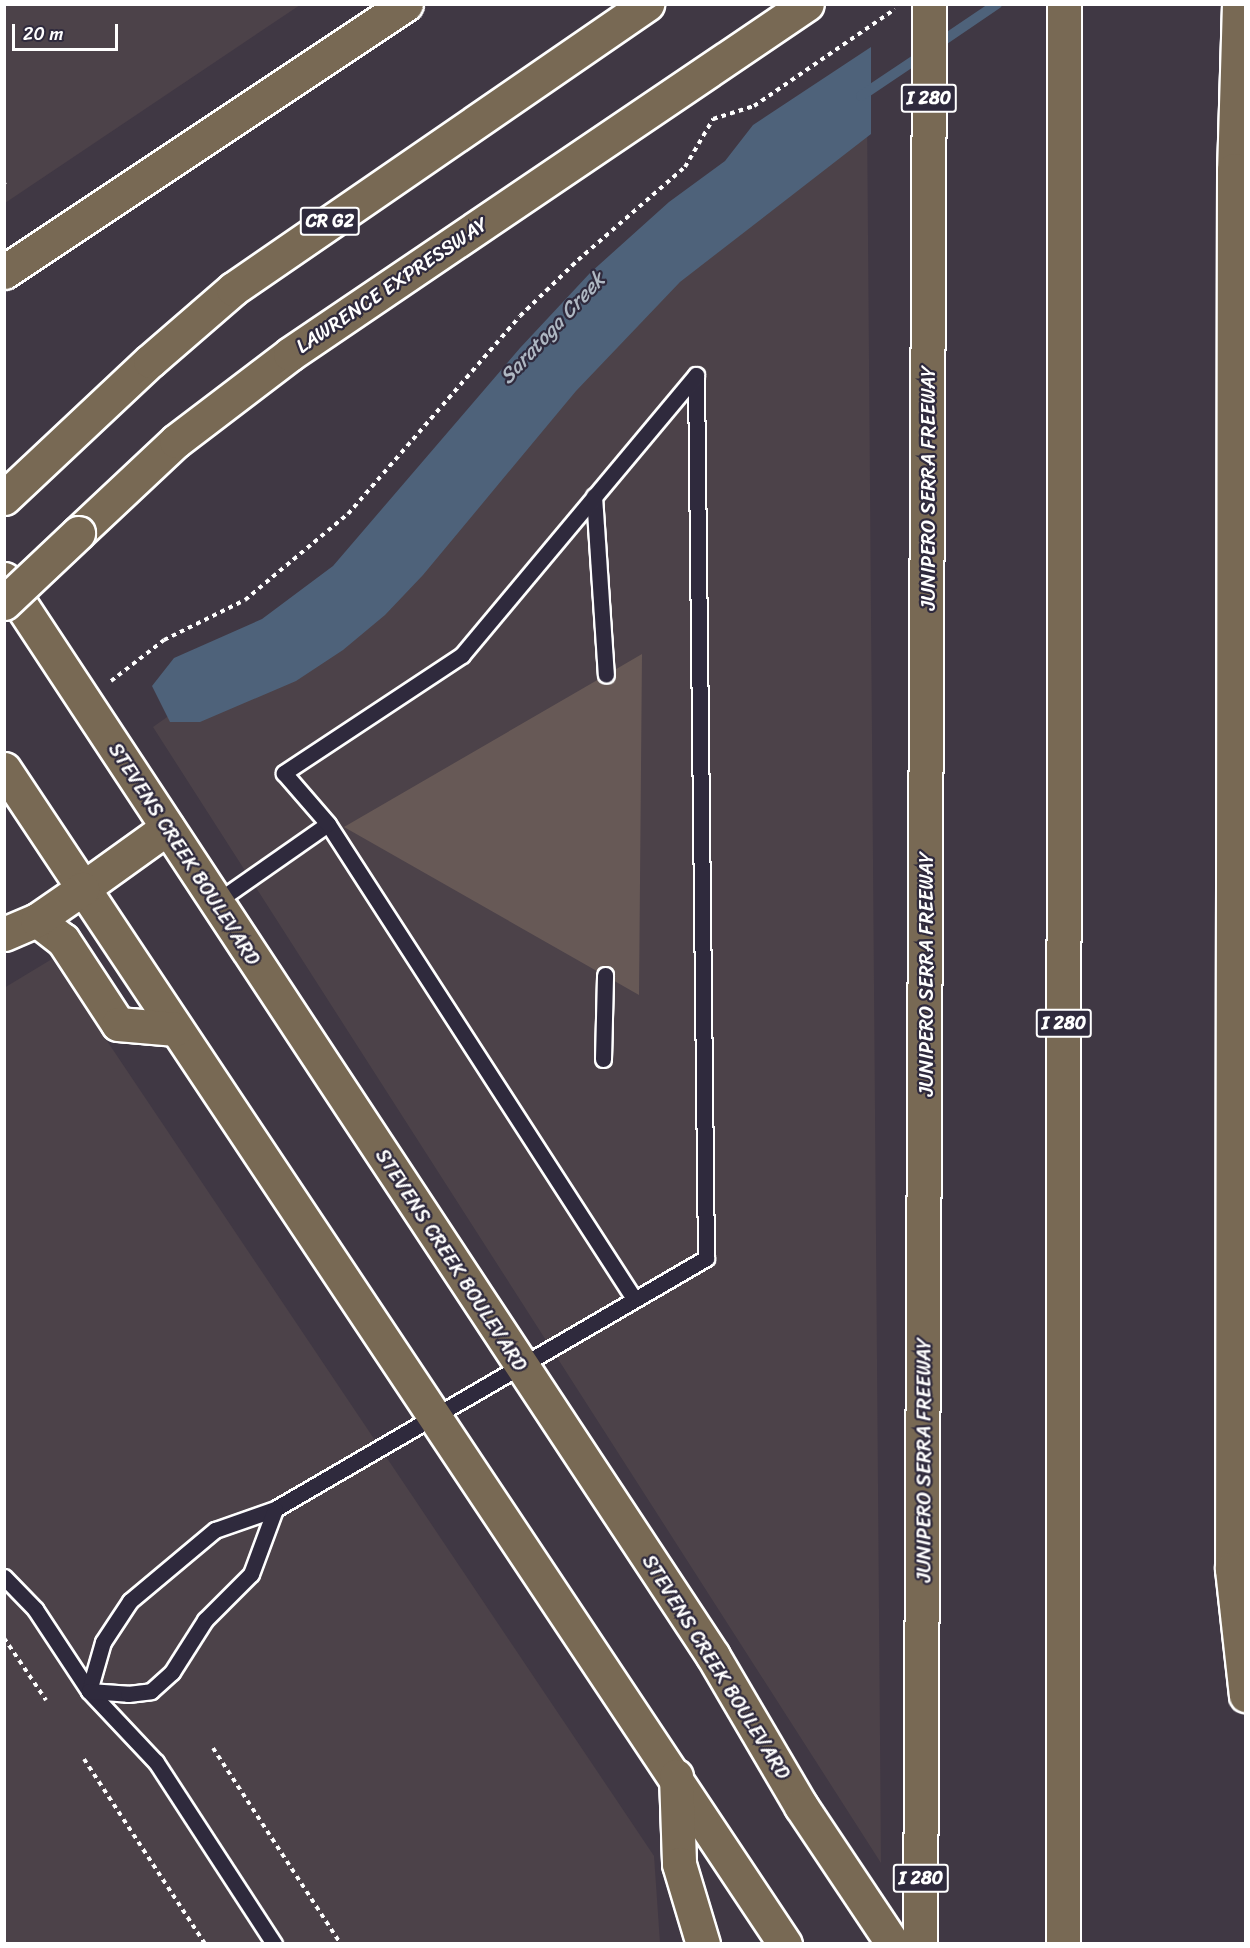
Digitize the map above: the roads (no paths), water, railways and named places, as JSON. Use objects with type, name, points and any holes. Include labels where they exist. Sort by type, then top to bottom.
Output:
[{"type":"main road","points":[[4,272],[406,4]]},
{"type":"main road","name":"CR G2","points":[[4,498],[233,290],[647,4]]},
{"type":"main road","name":"LAWRENCE EXPRESSWAY","points":[[4,603],[176,441],[290,354],[807,4]]},
{"type":"main road","name":"JUNIPERO SERRA FREEWAY","points":[[920,1944],[930,192],[929,4]]},
{"type":"main road","name":"I 280","points":[[1064,4],[1064,1944]]},
{"type":"main road","points":[[1239,4],[1234,170],[1232,1569],[1245,1695]]},
{"type":"main road","name":"STEVENS CREEK BOULEVARD","points":[[4,579],[728,1679],[801,1806],[893,1944]]},
{"type":"main road","points":[[4,769],[676,1776],[785,1944]]},
{"type":"main road","points":[[4,934],[37,920],[167,828]]},
{"type":"main road","points":[[37,920],[63,940],[118,1024],[176,1029]]},
{"type":"main road","points":[[676,1776],[679,1864],[703,1944]]},
{"type":"lane","points":[[89,1691],[103,1642],[130,1601],[215,1530],[275,1509],[437,1418],[633,1297],[705,1258],[696,375],[462,655],[284,773],[328,824],[633,1297]]},
{"type":"lane","points":[[594,496],[606,675]]},
{"type":"lane","points":[[216,902],[328,824]]},
{"type":"lane","points":[[603,1059],[604,975]]},
{"type":"lane","points":[[89,1691],[128,1694],[152,1690],[172,1672],[205,1620],[251,1574],[275,1509]]},
{"type":"lane","points":[[4,1577],[35,1609],[89,1691],[156,1762],[274,1944]]},
{"type":"water","points":[[871,47],[871,134],[680,282],[576,391],[423,575],[385,615],[343,650],[296,681],[200,722],[170,722],[152,686],[174,658],[262,619],[333,566],[520,348],[590,273],[669,202],[725,161],[753,125]]},
{"type":"waterway","name":"Saratoga Creek","points":[[935,46],[997,4]]},
{"type":"waterway","name":"Saratoga Creek","points":[[861,96],[922,55]]}]
